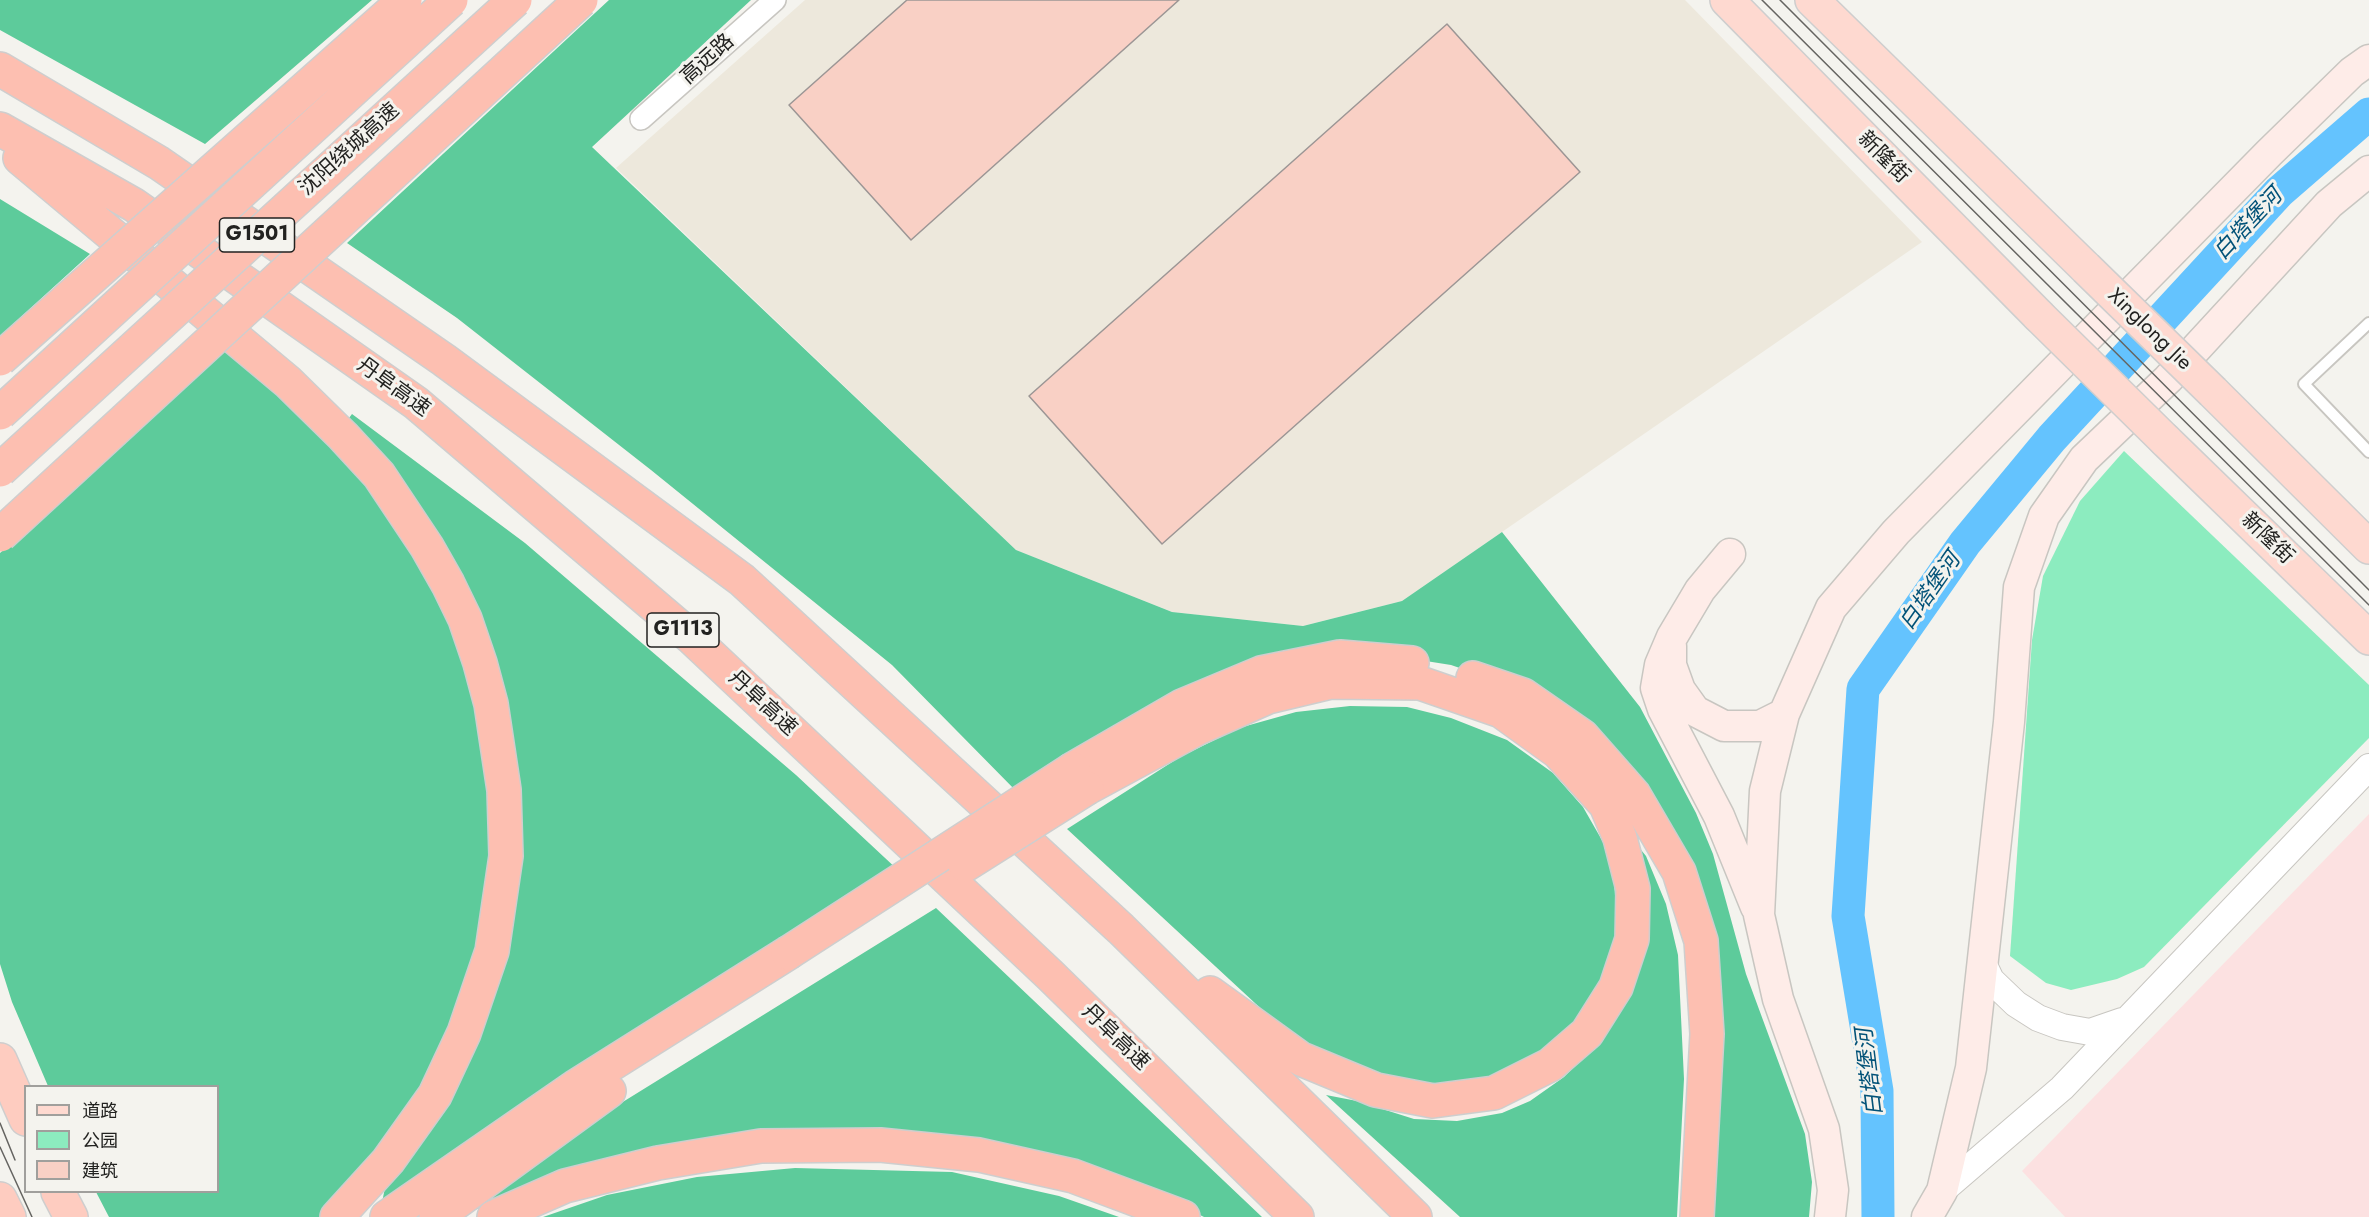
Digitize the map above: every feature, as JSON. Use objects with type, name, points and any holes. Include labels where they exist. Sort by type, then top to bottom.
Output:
[{"type":"highway","points":[[0,359],[405,0]]},
{"type":"highway","points":[[0,413],[451,0]]},
{"type":"highway","name":"沈阳绕城高速","points":[[0,470],[515,0]]},
{"type":"highway","points":[[0,535],[581,0]]},
{"type":"highway","points":[[0,69],[159,163],[444,360],[742,580],[1121,929],[1415,1217]]},
{"type":"highway","name":"丹阜高速","points":[[0,129],[134,205],[416,403],[691,637],[1050,975],[1297,1217]]},
{"type":"highway","points":[[0,141],[288,382],[379,475],[427,547],[465,619],[480,663],[491,704],[504,790],[506,856],[492,951],[464,1033],[435,1095],[388,1161],[337,1217]]},
{"type":"highway","points":[[436,1217],[593,1102],[795,961],[1080,778],[1182,706],[1261,673],[1340,657],[1438,666],[1522,695],[1582,736],[1634,795],[1679,872],[1701,941],[1707,1034],[1698,1208]]},
{"type":"highway","points":[[1080,778],[1268,697],[1331,682],[1420,683],[1501,711],[1558,752],[1606,805],[1620,838],[1633,889],[1632,939],[1616,987],[1587,1033],[1550,1065],[1494,1093],[1433,1101],[1376,1090],[1301,1059],[1121,929]]},
{"type":"highway","points":[[387,1217],[575,1087],[795,961]]},
{"type":"highway","points":[[0,1060],[24,1114]]},
{"type":"highway","points":[[494,1217],[565,1186],[658,1163],[761,1146],[880,1145],[978,1155],[1073,1176],[1182,1217]]},
{"type":"highway","points":[[59,1193],[71,1217]]},
{"type":"highway","points":[[0,1199],[9,1217]]},
{"type":"main road","name":"新隆街","points":[[1727,0],[2039,316],[2369,638]]},
{"type":"main road","name":"Xinglong Jie","points":[[1812,0],[2369,547]]},
{"type":"main road","points":[[1759,915],[1765,791],[1784,714],[1831,608],[1896,532],[2269,153],[2352,72],[2369,60]]},
{"type":"main road","points":[[1927,1217],[1942,1191],[1971,1068],[2008,722],[2019,587],[2044,516],[2084,459],[2168,380],[2329,204],[2369,171]]},
{"type":"main road","points":[[1730,554],[1700,590],[1672,637],[1660,665],[1656,688],[1663,709],[1719,816],[1759,915],[1778,999],[1824,1129],[1833,1190],[1830,1217]]},
{"type":"main road","points":[[1672,637],[1671,664],[1680,690],[1695,711],[1724,726],[1760,726],[1784,714]]},
{"type":"street","name":"高远路","points":[[641,119],[776,0]]},
{"type":"street","points":[[1942,1191],[2062,1088],[2369,767]]},
{"type":"street","points":[[1983,963],[1991,981],[2016,1004],[2046,1021],[2062,1027],[2090,1032],[2125,1020]]},
{"type":"lane","points":[[2369,323],[2304,384],[2369,452]]},
{"type":"shaded area","points":[[805,0],[1685,0],[1922,242],[1402,601],[1303,626],[1172,612],[1016,550],[616,168]]},
{"type":"shaded area","points":[[2369,814],[2369,1217],[2065,1217],[2022,1171]]},
{"type":"green space","points":[[0,0],[372,0],[205,144],[0,30]]},
{"type":"green space","points":[[609,0],[751,0],[592,147],[1016,550],[1172,612],[1303,626],[1402,601],[1502,532],[1640,707],[1696,813],[1713,854],[1746,974],[1805,1134],[1812,1182],[1809,1217],[1708,1217],[1693,885],[1498,681],[1451,665],[1407,658],[1020,795],[892,665],[651,470],[457,318],[347,243]]},
{"type":"green space","points":[[0,199],[90,254],[0,336]]},
{"type":"green space","points":[[227,349],[293,406],[349,460],[426,564],[469,664],[492,782],[491,891],[466,993],[418,1101],[324,1217],[109,1217],[97,1193],[219,1193],[219,1085],[48,1085],[12,1002],[0,964],[0,553]]},
{"type":"green space","points":[[352,414],[525,543],[796,775],[899,871],[381,1207],[385,1188],[500,967],[516,902],[521,826],[412,496],[349,418]]},
{"type":"green space","points":[[2124,451],[2369,685],[2369,738],[2144,967],[2117,979],[2071,990],[2046,983],[2010,956],[2032,640],[2043,576],[2080,501]]},
{"type":"green space","points":[[1350,706],[1407,707],[1451,718],[1507,740],[1553,773],[1583,807],[1603,842],[1614,881],[1617,925],[1610,964],[1575,1030],[1514,1075],[1416,1090],[1323,1057],[1283,1029],[1067,829],[1180,757],[1239,728],[1296,712]]},
{"type":"green space","points":[[1628,834],[1646,856],[1666,904],[1678,955],[1684,1079],[1677,1217],[1460,1217],[1326,1095],[1357,1101],[1414,1119],[1457,1121],[1502,1113],[1530,1101],[1564,1077],[1590,1051],[1615,1017]]},
{"type":"green space","points":[[936,908],[1262,1217],[1204,1217],[1188,1209],[897,1140],[538,1187],[466,1213],[605,1113]]},
{"type":"green space","points":[[795,1168],[952,1172],[1059,1196],[1119,1217],[543,1217],[607,1195],[697,1177]]},
{"type":"building","points":[[907,0],[1179,0],[911,240],[789,105]]},
{"type":"building","points":[[1447,24],[1580,172],[1162,544],[1029,396]]},
{"type":"waterway","name":"白塔堡河","points":[[1878,1217],[1877,1091],[1848,916],[1863,689],[1965,543],[2052,438],[2279,192],[2369,114]]},
{"type":"tram line","points":[[1762,0],[2369,605]]},
{"type":"tram line","points":[[1780,0],[2369,590]]},
{"type":"tram line","points":[[0,1123],[15,1160]]},
{"type":"tram line","points":[[0,1147],[32,1217]]}]
